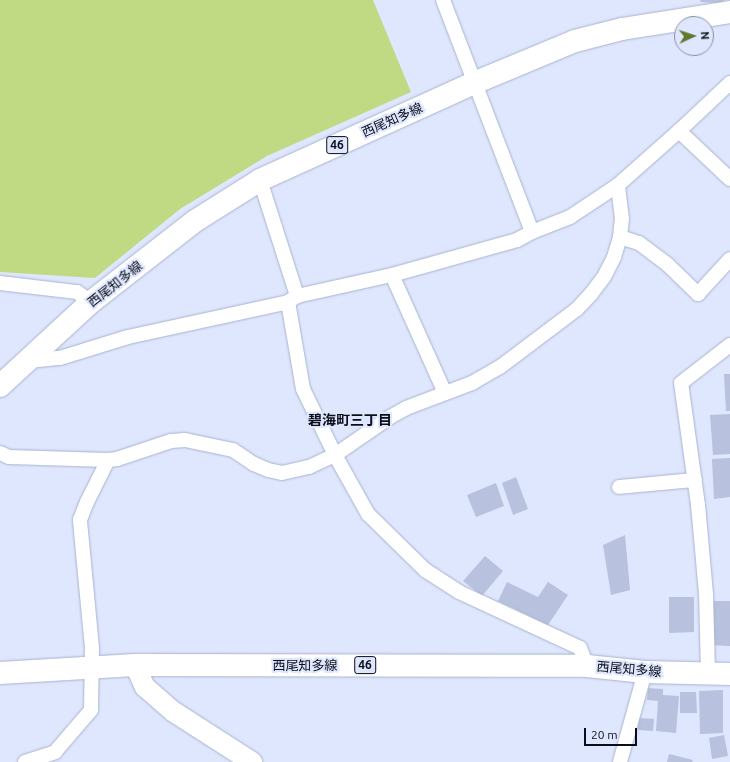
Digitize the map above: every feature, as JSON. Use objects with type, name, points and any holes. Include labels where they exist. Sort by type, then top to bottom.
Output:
[{"type":"main road","name":"西尾知多線","points":[[0,386],[29,361],[91,302],[195,221],[260,180],[474,83],[575,41],[622,29],[730,12]]},
{"type":"main road","name":"西尾知多線","points":[[0,673],[92,666],[134,665],[587,666],[645,672],[730,674]]},
{"type":"street","points":[[443,0],[532,232]]},
{"type":"street","points":[[29,361],[60,358],[128,337],[392,275],[517,240],[532,232],[570,218],[618,185],[730,83]]},
{"type":"street","points":[[679,131],[730,179]]},
{"type":"street","points":[[260,180],[292,299],[303,389],[335,455],[368,514],[425,570],[459,592],[580,648],[587,666]]},
{"type":"street","points":[[0,453],[8,457],[108,460],[117,459],[178,440],[233,450],[254,464],[268,470],[282,473],[309,467],[335,455],[390,417],[406,408],[472,383],[500,367],[577,309],[604,277],[614,257],[620,237],[622,219],[618,185]]},
{"type":"street","points":[[620,237],[639,243],[668,265],[698,294],[730,258]]},
{"type":"street","points":[[392,275],[445,393]]},
{"type":"street","points":[[0,283],[77,292],[91,302]]},
{"type":"street","points":[[708,674],[706,594],[695,480],[681,382],[730,345]]},
{"type":"street","points":[[25,762],[55,752],[91,710],[92,648],[80,520],[87,502],[108,460]]},
{"type":"street","points":[[619,487],[695,480]]},
{"type":"street","points":[[134,665],[145,687],[174,712],[252,762]]},
{"type":"street","points":[[620,762],[645,672]]},
{"type":"green space","points":[[0,0],[373,0],[411,92],[267,156],[180,209],[95,278],[0,272]]},
{"type":"building","points":[[700,0],[725,0],[720,3],[701,2]]},
{"type":"building","points":[[724,374],[730,374],[730,411],[726,411]]},
{"type":"building","points":[[730,414],[730,454],[713,455],[710,415]]},
{"type":"building","points":[[730,458],[730,497],[714,499],[712,459]]},
{"type":"building","points":[[516,477],[528,509],[513,515],[502,483]]},
{"type":"building","points":[[496,483],[504,506],[476,517],[467,495]]},
{"type":"building","points":[[625,535],[630,590],[611,595],[603,545]]},
{"type":"building","points":[[485,556],[503,571],[482,596],[463,581]]},
{"type":"building","points":[[507,582],[538,597],[548,582],[568,595],[548,625],[498,601]]},
{"type":"building","points":[[669,597],[694,597],[694,632],[669,633]]},
{"type":"building","points":[[711,601],[730,601],[730,646],[710,645]]},
{"type":"building","points":[[648,688],[663,689],[663,695],[679,696],[676,733],[656,731],[658,701],[647,700]]},
{"type":"building","points":[[723,690],[723,733],[700,734],[699,691]]},
{"type":"building","points":[[680,692],[696,692],[697,713],[680,713]]},
{"type":"building","points":[[639,718],[654,719],[653,731],[638,730]]},
{"type":"building","points":[[724,735],[728,756],[712,759],[709,738]]},
{"type":"building","points":[[669,754],[693,760],[692,762],[667,762]]},
{"type":"district","name":"碧海町三丁目","points":[[350,420]]}]
